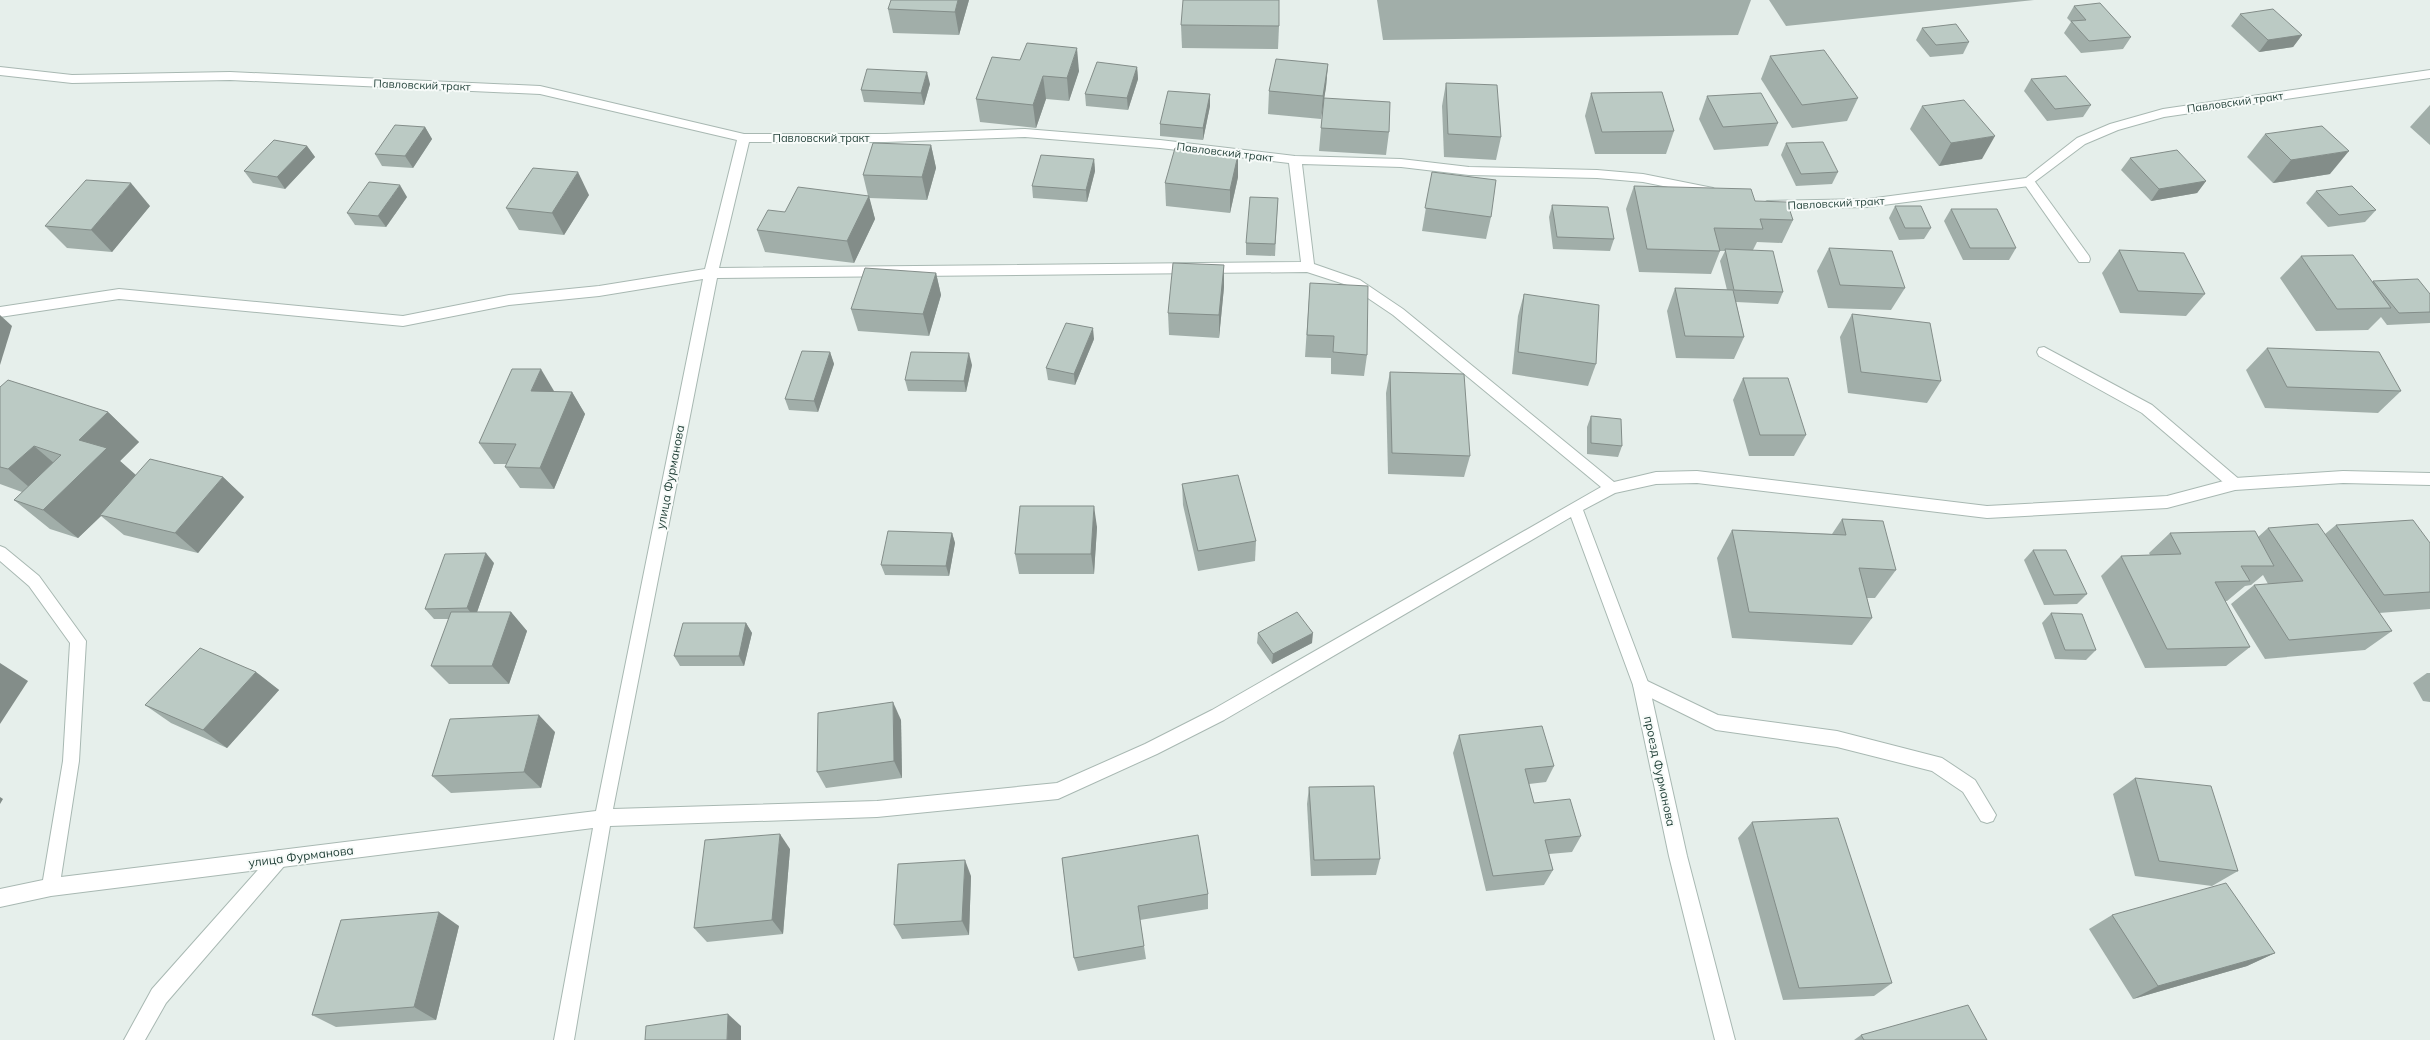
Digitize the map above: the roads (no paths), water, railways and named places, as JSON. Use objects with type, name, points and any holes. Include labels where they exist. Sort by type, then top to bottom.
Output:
[{"type":"street","name":"Павловский тракт","points":[[0,71],[72,79],[230,76],[540,90],[744,138],[885,138],[1025,132],[1160,144],[1295,160],[1401,163],[1469,171],[1597,174],[1642,178],[1727,196]]},
{"type":"street","name":"Павловский тракт","points":[[1755,202],[1773,207],[1868,202],[2029,182],[2081,141],[2114,127],[2163,113],[2430,74]]},
{"type":"street","name":"улица Фурманова","points":[[564,1040],[603,818],[711,273],[744,138]]},
{"type":"street","points":[[1295,160],[1308,267]]},
{"type":"street","points":[[2029,182],[2084,258]]},
{"type":"street","points":[[0,312],[119,294],[403,321],[510,300],[599,291],[711,273],[1308,267],[1355,283],[1398,312],[1612,488]]},
{"type":"street","points":[[2044,352],[2147,409],[2235,484]]},
{"type":"street","points":[[603,818],[878,809],[1058,791],[1218,716],[1575,507],[1612,488],[1656,478],[1697,477],[1987,512],[2167,502],[2235,484],[2343,477],[2430,479]]},
{"type":"street","name":"проезд Фурманова","points":[[1575,507],[1641,685],[1678,856],[1725,1040]]},
{"type":"street","points":[[0,552],[34,581],[78,641],[71,761],[51,887]]},
{"type":"street","points":[[1641,685],[1716,722],[1837,739],[1936,764],[1969,786],[1987,815]]},
{"type":"street","name":"улица Фурманова","points":[[0,898],[51,887],[603,818]]},
{"type":"street","points":[[134,1040],[159,996],[279,859]]}]
